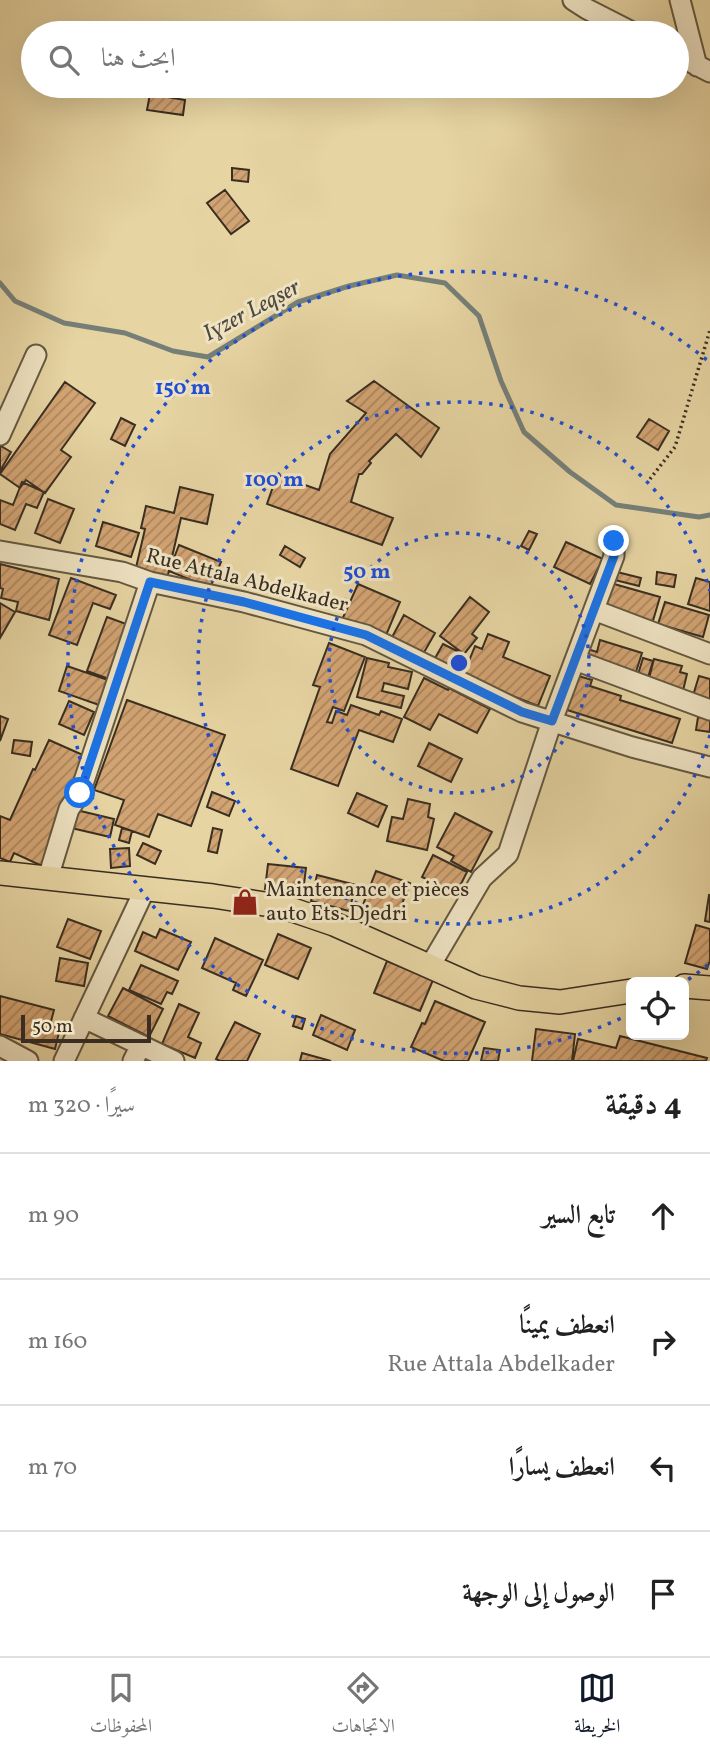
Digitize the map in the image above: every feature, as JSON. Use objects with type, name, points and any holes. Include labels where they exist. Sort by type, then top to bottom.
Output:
[{"type":"main road","points":[[0,873],[213,896],[284,907],[334,924],[476,987],[519,998],[560,1002],[626,991]]},
{"type":"main road","points":[[689,986],[710,988]]},
{"type":"street","points":[[582,3],[613,21]]},
{"type":"street","points":[[689,27],[704,69]]},
{"type":"street","points":[[0,435],[36,355]]},
{"type":"street","points":[[430,966],[482,878],[508,854],[552,721],[614,556],[614,541]]},
{"type":"street","name":"Rue Attala Abdelkader","points":[[0,551],[122,572],[150,582],[244,602],[366,635],[522,712],[632,747],[710,767]]},
{"type":"street","points":[[48,878],[69,809],[80,793],[150,582]]},
{"type":"street","points":[[594,610],[710,654]]},
{"type":"street","points":[[575,660],[710,710]]},
{"type":"street","points":[[64,1061],[145,889]]},
{"type":"street","points":[[84,1018],[137,1053],[174,1061]]},
{"type":"street","points":[[0,1046],[29,1061]]},
{"type":"path","points":[[650,479],[675,447],[710,330]]},
{"type":"building","points":[[149,98],[185,100],[183,115],[147,110]]},
{"type":"building","points":[[232,168],[249,170],[248,182],[232,180]]},
{"type":"building","points":[[225,190],[249,221],[231,234],[207,203]]},
{"type":"building","points":[[374,381],[439,428],[421,457],[396,434],[369,461],[371,463],[362,474],[359,474],[351,502],[393,518],[382,545],[267,504],[277,475],[319,490],[330,454],[366,413],[347,401]]},
{"type":"building","points":[[65,382],[95,403],[61,450],[71,457],[45,493],[26,480],[20,488],[0,474]]},
{"type":"building","points":[[121,418],[135,425],[125,446],[111,439]]},
{"type":"building","points":[[649,419],[669,431],[658,450],[637,437]]},
{"type":"building","points":[[1,446],[11,452],[0,471],[0,448]]},
{"type":"building","points":[[22,482],[44,492],[37,508],[26,504],[15,530],[0,524],[0,500],[13,505]]},
{"type":"building","points":[[180,487],[213,495],[207,524],[181,518],[167,579],[135,572],[145,529],[141,528],[146,506],[174,513]]},
{"type":"building","points":[[48,499],[74,509],[60,543],[35,533]]},
{"type":"building","points":[[103,522],[139,533],[131,557],[96,546]]},
{"type":"building","points":[[529,531],[537,534],[529,550],[521,546]]},
{"type":"building","points":[[566,542],[603,559],[590,584],[554,567]]},
{"type":"building","points":[[179,545],[221,562],[210,588],[169,571]]},
{"type":"building","points":[[285,546],[305,558],[300,567],[280,555]]},
{"type":"building","points":[[0,564],[59,579],[49,620],[16,611],[18,602],[1,598],[3,589],[0,588]]},
{"type":"building","points":[[617,572],[641,578],[639,586],[615,580]]},
{"type":"building","points":[[657,572],[676,575],[674,587],[656,584]]},
{"type":"building","points":[[71,578],[116,595],[110,609],[93,603],[77,645],[49,635]]},
{"type":"building","points":[[696,578],[710,582],[710,611],[688,604]]},
{"type":"building","points":[[607,582],[660,597],[652,624],[600,610]]},
{"type":"building","points":[[358,584],[400,602],[384,640],[341,622]]},
{"type":"building","points":[[470,597],[489,612],[472,634],[477,638],[464,654],[440,636]]},
{"type":"building","points":[[665,602],[709,615],[703,637],[658,624]]},
{"type":"building","points":[[0,603],[15,612],[0,638]]},
{"type":"building","points":[[404,615],[435,633],[422,656],[391,639]]},
{"type":"building","points":[[107,617],[129,625],[109,679],[87,671]]},
{"type":"building","points":[[488,634],[509,642],[503,657],[550,676],[538,706],[463,676],[475,646],[482,649]]},
{"type":"building","points":[[600,640],[642,653],[634,678],[580,662],[584,648],[597,652]]},
{"type":"building","points":[[329,643],[365,657],[344,711],[333,707],[327,722],[332,723],[336,711],[347,715],[351,705],[379,715],[381,711],[402,719],[393,742],[359,730],[338,786],[291,769],[320,687],[313,685]]},
{"type":"building","points":[[443,644],[459,652],[449,669],[434,660]]},
{"type":"building","points":[[367,658],[389,663],[388,667],[412,672],[408,689],[384,683],[382,691],[404,696],[401,708],[357,697]]},
{"type":"building","points":[[643,658],[653,661],[646,684],[636,681]]},
{"type":"building","points":[[654,659],[682,666],[680,672],[687,674],[682,695],[647,686]]},
{"type":"building","points":[[67,666],[108,680],[99,705],[59,691]]},
{"type":"building","points":[[575,675],[592,680],[590,686],[621,696],[620,700],[680,719],[672,743],[564,709]]},
{"type":"building","points":[[699,676],[710,679],[710,708],[691,702]]},
{"type":"building","points":[[424,678],[490,709],[477,733],[439,714],[430,730],[404,717]]},
{"type":"building","points":[[127,700],[225,735],[191,826],[158,814],[149,837],[115,825],[124,800],[94,790]]},
{"type":"building","points":[[69,701],[94,712],[84,735],[59,724]]},
{"type":"building","points":[[0,716],[8,719],[0,741]]},
{"type":"building","points":[[698,717],[710,718],[710,732],[696,730]]},
{"type":"building","points":[[14,740],[32,742],[30,756],[12,753]]},
{"type":"building","points":[[49,740],[92,759],[42,866],[14,853],[10,862],[0,858],[0,816],[10,820]]},
{"type":"building","points":[[429,743],[462,759],[451,782],[418,766]]},
{"type":"building","points":[[212,792],[235,801],[229,816],[207,807]]},
{"type":"building","points":[[357,793],[387,806],[378,827],[348,813]]},
{"type":"building","points":[[408,799],[430,804],[428,817],[434,819],[427,850],[387,841],[392,817],[403,819]]},
{"type":"building","points":[[72,809],[114,819],[110,837],[67,827]]},
{"type":"building","points":[[455,813],[492,832],[471,872],[451,861],[454,856],[437,847]]},
{"type":"building","points":[[122,828],[132,831],[129,843],[119,840]]},
{"type":"building","points":[[213,828],[222,830],[217,853],[208,851]]},
{"type":"building","points":[[143,843],[161,851],[155,864],[137,855]]},
{"type":"building","points":[[129,848],[130,866],[111,868],[110,849]]},
{"type":"building","points":[[433,855],[467,872],[456,894],[422,877]]},
{"type":"building","points":[[268,864],[306,868],[304,884],[296,883],[295,892],[265,889]]},
{"type":"building","points":[[376,871],[410,883],[395,922],[361,910]]},
{"type":"building","points":[[317,875],[356,885],[349,911],[311,901]]},
{"type":"building","points":[[299,884],[304,886],[298,897],[294,895]]},
{"type":"building","points":[[710,895],[710,922],[705,921]]},
{"type":"building","points":[[68,919],[101,931],[90,959],[57,947]]},
{"type":"building","points":[[696,925],[710,929],[710,963],[707,969],[685,963]]},
{"type":"building","points":[[160,929],[191,942],[178,970],[135,951],[143,932],[156,938]]},
{"type":"building","points":[[278,934],[311,948],[298,979],[265,965]]},
{"type":"building","points":[[215,938],[263,960],[246,996],[233,990],[236,983],[202,968]]},
{"type":"building","points":[[60,958],[88,963],[84,986],[56,981]]},
{"type":"building","points":[[387,961],[433,980],[420,1011],[374,993]]},
{"type":"building","points":[[141,965],[178,981],[172,994],[167,992],[161,1004],[129,990]]},
{"type":"building","points":[[123,988],[163,1009],[149,1037],[108,1016]]},
{"type":"building","points":[[0,996],[54,1010],[50,1025],[60,1028],[55,1049],[0,1034]]},
{"type":"building","points":[[435,1001],[485,1022],[468,1061],[444,1061],[411,1047]]},
{"type":"building","points":[[179,1004],[199,1013],[188,1037],[201,1043],[195,1058],[162,1044]]},
{"type":"building","points":[[321,1015],[355,1030],[347,1050],[313,1035]]},
{"type":"building","points":[[296,1016],[305,1019],[302,1029],[293,1026]]},
{"type":"building","points":[[235,1022],[260,1034],[247,1061],[220,1061],[216,1059]]},
{"type":"building","points":[[536,1029],[575,1034],[572,1061],[532,1061]]},
{"type":"building","points":[[620,1036],[626,1040],[636,1040],[707,1058],[706,1061],[573,1061],[578,1039],[616,1048]]},
{"type":"building","points":[[484,1048],[500,1050],[498,1061],[481,1061]]},
{"type":"building","points":[[302,1053],[331,1061],[300,1061]]},
{"type":"waterway","name":"Iɣzer Leqṣer","points":[[0,283],[15,301],[64,323],[125,333],[173,351],[208,357],[298,302],[349,286],[397,275],[445,283],[479,316],[501,381],[524,432],[570,472],[616,505],[699,517],[710,515]]},
{"type":"place","name":"Maintenance et pièces auto Ets. Djedri","points":[[245,902]]},
{"type":"route","points":[[80,793],[150,582],[244,602],[366,635],[522,712],[552,721],[614,556],[614,541]]}]
